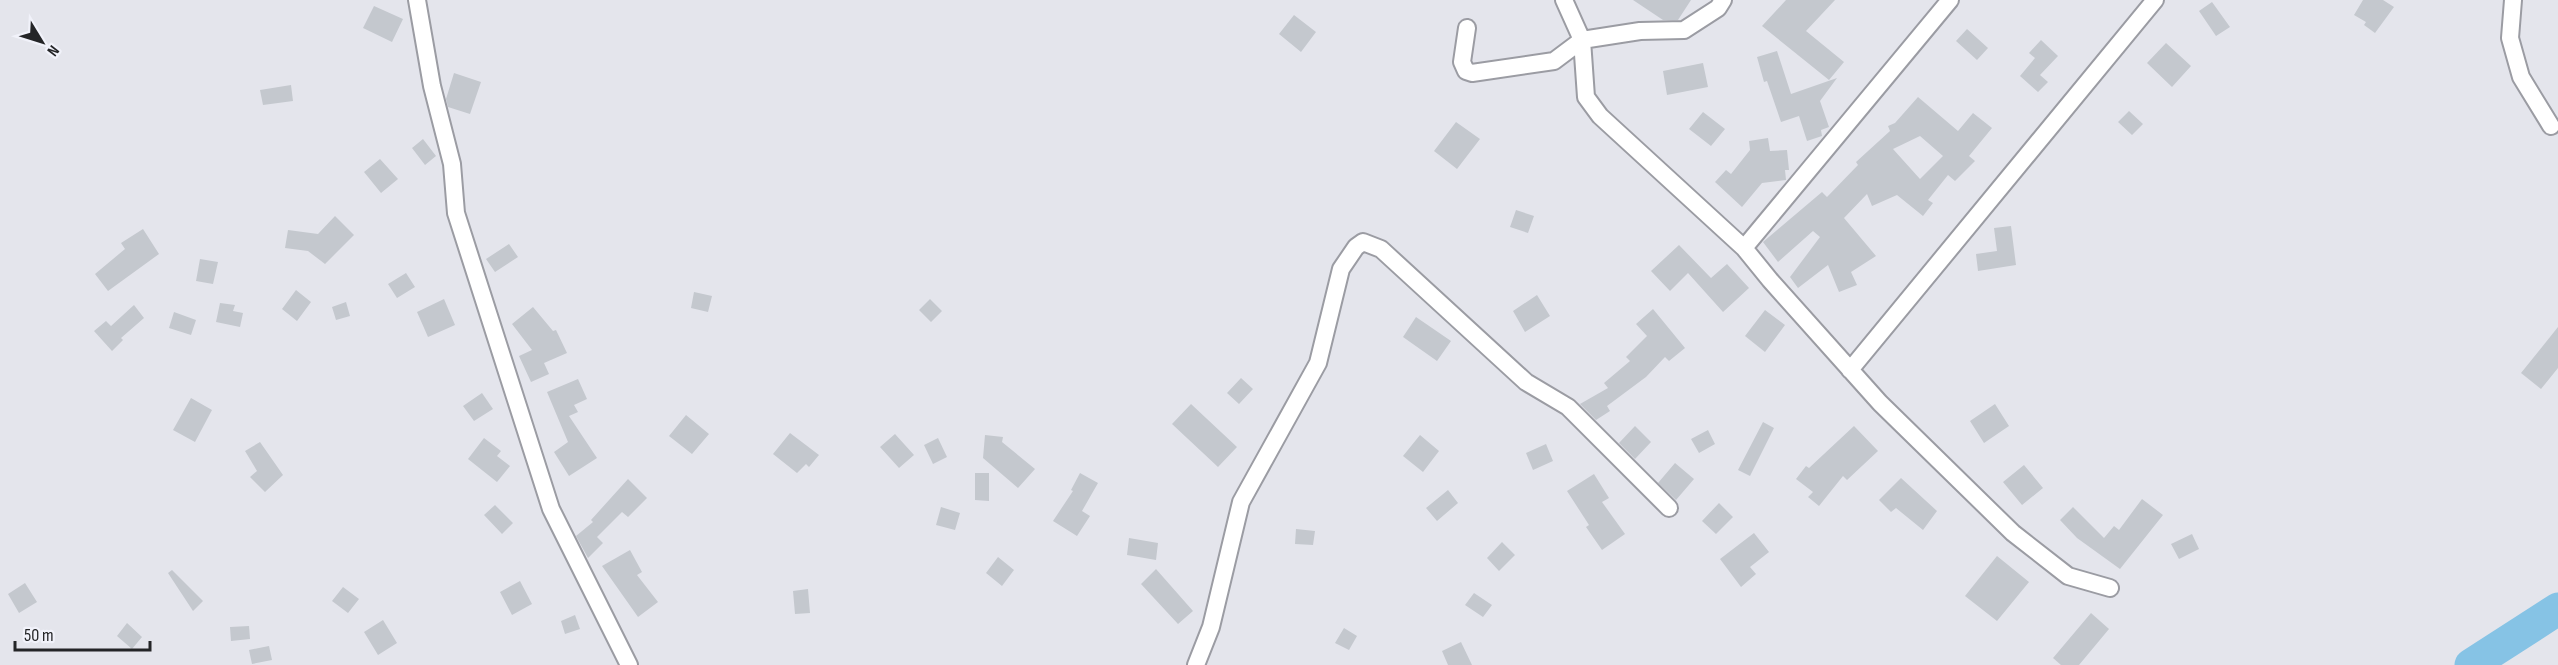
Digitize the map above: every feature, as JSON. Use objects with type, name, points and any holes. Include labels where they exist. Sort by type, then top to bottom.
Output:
[{"type":"street","points":[[417,0],[432,86],[452,164],[456,213],[551,508],[629,665]]},
{"type":"street","points":[[1564,0],[1582,40],[1586,97],[1600,116],[1744,248],[1880,403],[2013,533],[2068,576],[2110,588]]},
{"type":"street","points":[[1467,28],[1462,62],[1466,71],[1472,73],[1554,61],[1582,40],[1640,32],[1684,30],[1718,8],[1724,0]]},
{"type":"street","points":[[1744,248],[1950,0]]},
{"type":"street","points":[[1850,370],[2156,0]]},
{"type":"street","points":[[2513,0],[2510,38],[2522,77],[2551,126]]},
{"type":"street","points":[[1196,665],[1211,627],[1241,502],[1318,363],[1341,269],[1356,247],[1363,242],[1380,249],[1526,382],[1568,407],[1669,508]]},
{"type":"building","points":[[1633,0],[1691,0],[1678,20],[1663,20]]},
{"type":"building","points":[[1786,0],[1835,0],[1806,31],[1844,62],[1829,80],[1762,26]]},
{"type":"building","points":[[2363,0],[2383,0],[2394,7],[2375,33],[2364,25],[2366,22],[2354,15]]},
{"type":"building","points":[[2212,2],[2230,27],[2216,36],[2199,11]]},
{"type":"building","points":[[374,6],[403,19],[392,42],[363,28]]},
{"type":"building","points":[[1294,15],[1316,32],[1301,52],[1279,34]]},
{"type":"building","points":[[1967,29],[1988,48],[1977,60],[1956,41]]},
{"type":"building","points":[[2041,40],[2058,56],[2040,75],[2048,82],[2038,92],[2020,76],[2035,58],[2029,53]]},
{"type":"building","points":[[2166,43],[2191,66],[2172,87],[2147,63]]},
{"type":"building","points":[[1777,51],[1791,94],[1837,78],[1820,101],[1829,127],[1821,130],[1822,136],[1807,141],[1799,116],[1781,122],[1767,81],[1764,82],[1757,57]]},
{"type":"building","points":[[1703,63],[1708,87],[1667,95],[1663,71]]},
{"type":"building","points":[[454,73],[481,82],[470,114],[448,107],[446,99]]},
{"type":"building","points":[[291,85],[293,101],[263,105],[260,90]]},
{"type":"building","points":[[1918,97],[1958,131],[1973,113],[1992,128],[1969,156],[1975,161],[1955,181],[1948,175],[1928,200],[1933,203],[1923,216],[1897,195],[1872,206],[1867,194],[1844,218],[1876,256],[1851,272],[1857,285],[1839,292],[1828,265],[1798,288],[1790,277],[1820,237],[1813,231],[1778,262],[1763,242],[1822,192],[1827,197],[1858,165],[1856,162],[1890,131],[1888,126],[1895,123]],"holes":[[[1920,136],[1943,156],[1920,179],[1893,149]]]},
{"type":"building","points":[[2129,111],[2143,124],[2132,135],[2118,122]]},
{"type":"building","points":[[1703,112],[1725,129],[1711,146],[1689,129]]},
{"type":"building","points":[[1456,122],[1480,139],[1457,169],[1434,151]]},
{"type":"building","points":[[1768,138],[1770,151],[1787,150],[1789,170],[1785,170],[1786,180],[1762,183],[1742,207],[1715,182],[1726,170],[1731,174],[1750,150],[1749,141]]},
{"type":"building","points":[[423,139],[436,156],[425,165],[412,148]]},
{"type":"building","points":[[380,159],[398,179],[381,193],[364,172]]},
{"type":"building","points":[[1516,210],[1534,216],[1528,233],[1510,227]]},
{"type":"building","points":[[335,216],[354,235],[325,264],[308,251],[285,248],[288,230],[318,234]]},
{"type":"building","points":[[2011,226],[2016,265],[1978,271],[1976,254],[1997,251],[1994,228]]},
{"type":"building","points":[[143,229],[159,254],[108,291],[95,274],[125,249],[121,243]]},
{"type":"building","points":[[509,244],[518,257],[495,272],[486,259]]},
{"type":"building","points":[[1679,245],[1711,278],[1727,264],[1749,288],[1723,312],[1688,273],[1670,291],[1651,271]]},
{"type":"building","points":[[200,259],[218,262],[213,284],[196,281]]},
{"type":"building","points":[[406,273],[415,287],[397,298],[388,284]]},
{"type":"building","points":[[296,290],[311,302],[297,321],[282,309]]},
{"type":"building","points":[[694,292],[712,296],[708,312],[691,308]]},
{"type":"building","points":[[1537,295],[1550,316],[1525,332],[1513,311]]},
{"type":"building","points":[[444,299],[455,325],[428,337],[417,312]]},
{"type":"building","points":[[930,299],[942,311],[931,322],[919,310]]},
{"type":"building","points":[[346,302],[350,316],[336,320],[332,307]]},
{"type":"building","points":[[220,303],[235,305],[233,311],[243,313],[240,327],[216,322]]},
{"type":"building","points":[[134,305],[144,318],[121,338],[123,340],[112,351],[94,331],[106,321],[111,326]]},
{"type":"building","points":[[533,307],[553,331],[556,330],[567,353],[544,363],[549,374],[531,382],[519,356],[532,350],[512,324]]},
{"type":"building","points":[[1653,309],[1685,348],[1669,361],[1665,357],[1646,377],[1607,406],[1610,411],[1596,420],[1580,404],[1608,388],[1604,383],[1630,361],[1626,357],[1647,336],[1636,324]]},
{"type":"building","points":[[1765,310],[1785,325],[1765,352],[1745,336]]},
{"type":"building","points":[[174,312],[196,320],[191,335],[169,328]]},
{"type":"building","points":[[1416,317],[1451,341],[1437,361],[1403,337]]},
{"type":"building","points":[[2558,327],[2558,368],[2541,389],[2521,373]]},
{"type":"building","points":[[1241,378],[1253,389],[1239,404],[1227,393]]},
{"type":"building","points":[[578,379],[587,399],[574,405],[578,412],[569,416],[597,458],[569,476],[554,452],[568,442],[547,392]]},
{"type":"building","points":[[482,393],[493,409],[474,421],[463,406]]},
{"type":"building","points":[[191,398],[212,410],[195,442],[173,430]]},
{"type":"building","points":[[1191,404],[1237,447],[1218,467],[1172,424]]},
{"type":"building","points":[[1995,404],[2009,426],[1984,443],[1970,421]]},
{"type":"building","points":[[686,415],[709,434],[692,454],[669,436]]},
{"type":"building","points":[[1763,422],[1774,428],[1750,476],[1738,470]]},
{"type":"building","points":[[1635,426],[1651,442],[1635,459],[1619,443]]},
{"type":"building","points":[[1854,426],[1878,451],[1847,480],[1843,476],[1819,506],[1808,497],[1813,492],[1796,479],[1806,466],[1809,468]]},
{"type":"building","points":[[1708,430],[1715,444],[1699,453],[1691,439]]},
{"type":"building","points":[[790,433],[819,455],[809,467],[806,464],[797,473],[773,454]]},
{"type":"building","points":[[895,434],[914,455],[899,468],[880,447]]},
{"type":"building","points":[[985,435],[1003,437],[1002,442],[1035,469],[1018,488],[983,458]]},
{"type":"building","points":[[1420,435],[1439,451],[1423,472],[1403,456]]},
{"type":"building","points":[[484,438],[501,451],[497,456],[510,466],[497,482],[468,459]]},
{"type":"building","points":[[938,438],[947,457],[933,464],[924,445]]},
{"type":"building","points":[[260,442],[283,475],[265,492],[250,477],[257,471],[245,451]]},
{"type":"building","points":[[1546,444],[1553,461],[1533,470],[1526,453]]},
{"type":"building","points":[[1675,463],[1694,479],[1676,500],[1658,483]]},
{"type":"building","points":[[2024,465],[2043,488],[2022,505],[2003,482]]},
{"type":"building","points":[[975,473],[989,473],[989,501],[975,500]]},
{"type":"building","points":[[1080,473],[1098,483],[1082,511],[1090,516],[1077,536],[1053,521],[1073,491],[1071,490]]},
{"type":"building","points":[[1594,474],[1609,498],[1602,502],[1625,534],[1602,550],[1586,527],[1589,525],[1567,491]]},
{"type":"building","points":[[1901,478],[1937,511],[1923,530],[1896,508],[1891,512],[1879,500]]},
{"type":"building","points":[[628,479],[647,498],[628,517],[622,512],[597,537],[603,543],[588,558],[576,536],[593,522],[591,520]]},
{"type":"building","points":[[1448,490],[1458,503],[1437,521],[1426,508]]},
{"type":"building","points":[[2142,499],[2163,515],[2120,569],[2077,538],[2060,520],[2073,507],[2104,538],[2114,526],[2119,530]]},
{"type":"building","points":[[1719,503],[1733,517],[1716,534],[1702,521]]},
{"type":"building","points":[[495,505],[513,523],[502,534],[484,515]]},
{"type":"building","points":[[941,507],[960,513],[955,530],[936,525]]},
{"type":"building","points":[[1296,529],[1315,531],[1313,545],[1295,544]]},
{"type":"building","points":[[1754,533],[1769,552],[1750,567],[1756,574],[1741,587],[1720,559]]},
{"type":"building","points":[[2192,534],[2199,549],[2179,559],[2171,544]]},
{"type":"building","points":[[1129,538],[1158,543],[1156,560],[1127,555]]},
{"type":"building","points":[[1502,542],[1515,555],[1499,571],[1487,558]]},
{"type":"building","points":[[630,550],[642,572],[637,575],[658,602],[638,617],[602,566]]},
{"type":"building","points":[[1997,556],[2029,582],[1997,621],[1965,596]]},
{"type":"building","points":[[998,557],[1014,570],[1002,586],[986,573]]},
{"type":"building","points":[[1156,569],[1193,611],[1178,624],[1141,584]]},
{"type":"building","points":[[172,570],[203,601],[193,611],[168,573]]},
{"type":"building","points":[[520,581],[532,604],[512,615],[500,592]]},
{"type":"building","points":[[25,583],[37,602],[19,613],[8,594]]},
{"type":"building","points":[[343,587],[359,599],[348,613],[332,601]]},
{"type":"building","points":[[808,589],[810,613],[795,614],[793,591]]},
{"type":"building","points":[[1474,593],[1492,605],[1483,617],[1465,605]]},
{"type":"building","points":[[2091,613],[2109,629],[2079,665],[2061,665],[2053,658]]},
{"type":"building","points":[[575,615],[580,629],[565,634],[561,621]]},
{"type":"building","points":[[383,620],[397,643],[378,655],[364,632]]},
{"type":"building","points":[[127,623],[142,637],[132,649],[117,636]]},
{"type":"building","points":[[249,626],[250,639],[231,641],[230,627]]},
{"type":"building","points":[[1344,628],[1357,636],[1349,650],[1335,643]]},
{"type":"building","points":[[1461,642],[1472,665],[1448,665],[1442,651]]},
{"type":"building","points":[[269,646],[272,660],[252,664],[249,650]]},
{"type":"waterway","points":[[2471,665],[2558,609]]}]
